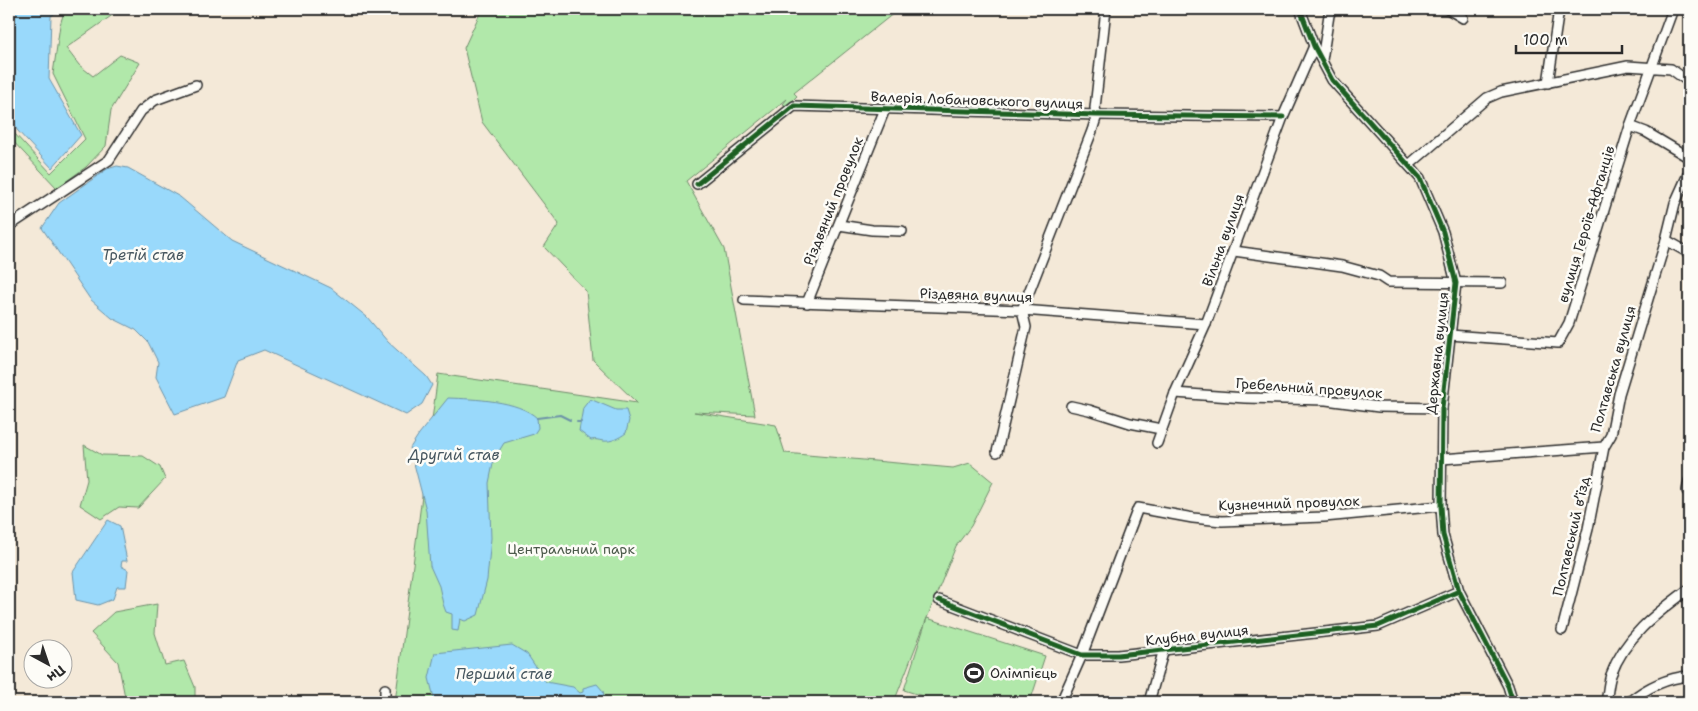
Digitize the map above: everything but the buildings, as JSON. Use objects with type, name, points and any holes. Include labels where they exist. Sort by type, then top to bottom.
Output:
[{"type":"street","points":[[997,452],[1026,327],[1022,310],[1092,131],[1096,115],[1095,108],[1106,9]]},
{"type":"street","name":"Державна вулиця","points":[[1300,9],[1314,46],[1332,80],[1420,178],[1443,232],[1456,283],[1442,408],[1441,506],[1443,535],[1459,591],[1508,686],[1513,702]]},
{"type":"street","points":[[1322,60],[1329,15],[1332,9]]},
{"type":"street","points":[[1448,9],[1463,18]]},
{"type":"street","points":[[1548,83],[1559,9]]},
{"type":"street","name":"вулиця Героїв-Афганців","points":[[1450,335],[1558,343],[1569,324],[1630,126],[1673,9]]},
{"type":"street","name":"Вільна вулиця","points":[[1157,443],[1175,393],[1206,324],[1283,117],[1314,46]]},
{"type":"street","points":[[1409,165],[1487,98],[1501,92],[1628,66],[1671,69],[1689,82]]},
{"type":"street","points":[[9,226],[109,160],[141,111],[155,100],[196,85]]},
{"type":"street","name":"Валерія Лобановського вулиця","points":[[697,184],[794,106],[1096,115],[1283,117]]},
{"type":"street","name":"Різдвяний провулок","points":[[807,303],[885,109]]},
{"type":"street","points":[[1630,126],[1646,132],[1689,159]]},
{"type":"street","name":"Полтавська вулиця","points":[[1442,459],[1604,447],[1611,435],[1619,394],[1666,240],[1675,202],[1689,172]]},
{"type":"street","points":[[838,225],[902,231]]},
{"type":"street","points":[[1666,240],[1689,253]]},
{"type":"street","points":[[1234,250],[1342,266],[1379,276],[1388,282],[1502,283]]},
{"type":"street","name":"Різдвяна вулиця","points":[[744,300],[1022,310],[1206,324]]},
{"type":"street","name":"Гребельний провулок","points":[[1175,393],[1245,398],[1326,400],[1379,407],[1442,408]]},
{"type":"street","points":[[1071,406],[1130,423],[1161,429]]},
{"type":"street","name":"Полтавський в’їзд","points":[[1562,630],[1588,529],[1604,447]]},
{"type":"street","points":[[1687,490],[1689,481]]},
{"type":"street","name":"Кузнечний провулок","points":[[1082,655],[1138,508],[1222,521],[1324,517],[1441,506]]},
{"type":"street","points":[[1606,702],[1617,660],[1626,646],[1656,613],[1689,590]]},
{"type":"street","name":"Клубна вулиця","points":[[939,600],[1082,655],[1118,655],[1378,626],[1459,591]]},
{"type":"street","points":[[1149,702],[1164,649]]},
{"type":"street","points":[[1061,702],[1082,655]]},
{"type":"street","points":[[1630,702],[1658,684],[1689,676]]},
{"type":"street","points":[[385,702],[386,689]]},
{"type":"green space","points":[[70,9],[121,9],[66,48],[79,65],[93,76],[120,55],[140,63],[111,110],[106,146],[86,167],[57,188],[9,137],[9,122],[13,132],[51,173],[85,139],[53,74],[60,25],[64,12]]},
{"type":"green space","name":"Центральний парк","points":[[482,9],[899,9],[794,93],[797,96],[787,106],[783,104],[787,99],[686,181],[724,249],[755,415],[694,412],[776,425],[785,453],[953,468],[970,463],[993,482],[971,526],[956,546],[894,702],[395,702],[438,374],[637,403],[593,360],[586,291],[544,247],[559,224],[482,122],[464,48]]},
{"type":"green space","points":[[84,445],[102,455],[143,456],[160,467],[165,479],[138,508],[119,507],[101,519],[80,505],[87,480]]},
{"type":"green space","points":[[157,604],[155,633],[165,665],[184,661],[195,687],[195,702],[126,702],[118,662],[91,633],[114,612]]},
{"type":"green space","name":"Олімпієць","points":[[927,618],[1045,656],[1030,702],[941,702],[904,690]]},
{"type":"water","points":[[9,9],[61,9],[51,16],[49,79],[81,135],[52,168],[17,130],[9,110]]},
{"type":"water","name":"Третій став","points":[[117,166],[128,168],[180,197],[232,241],[331,288],[367,317],[388,342],[426,376],[432,385],[422,404],[406,415],[264,350],[238,360],[224,397],[175,414],[156,377],[158,362],[148,342],[136,330],[112,318],[90,299],[42,228],[59,203],[107,169]]},
{"type":"water","name":"Другий став","points":[[448,398],[495,402],[519,407],[537,418],[538,428],[534,434],[504,443],[494,459],[489,483],[491,538],[487,580],[478,615],[465,621],[460,619],[458,631],[452,630],[452,614],[446,612],[439,586],[430,566],[426,510],[410,448]]},
{"type":"water","points":[[590,399],[616,410],[626,410],[629,420],[626,433],[606,441],[591,440],[579,431],[583,408]]},
{"type":"water","points":[[108,520],[120,526],[127,561],[122,561],[121,566],[128,570],[126,587],[117,587],[113,599],[98,605],[76,600],[73,572]]},
{"type":"water","name":"Перший став","points":[[512,645],[527,654],[546,682],[573,687],[580,693],[583,692],[583,688],[597,684],[603,691],[605,700],[603,702],[435,702],[429,678],[435,653]]},
{"type":"waterway","points":[[537,418],[560,415],[570,420]]},
{"type":"cycle path","points":[[1300,9],[1314,46],[1332,80],[1420,178],[1443,232],[1456,283],[1442,408],[1441,506],[1443,535],[1459,591],[1508,686],[1513,702]]},
{"type":"cycle path","points":[[697,184],[794,106],[1097,115],[1283,117]]},
{"type":"cycle path","points":[[939,600],[1082,655],[1118,655],[1378,626],[1459,591]]},
{"type":"place","name":"Олімпієць","points":[[974,673]]}]
